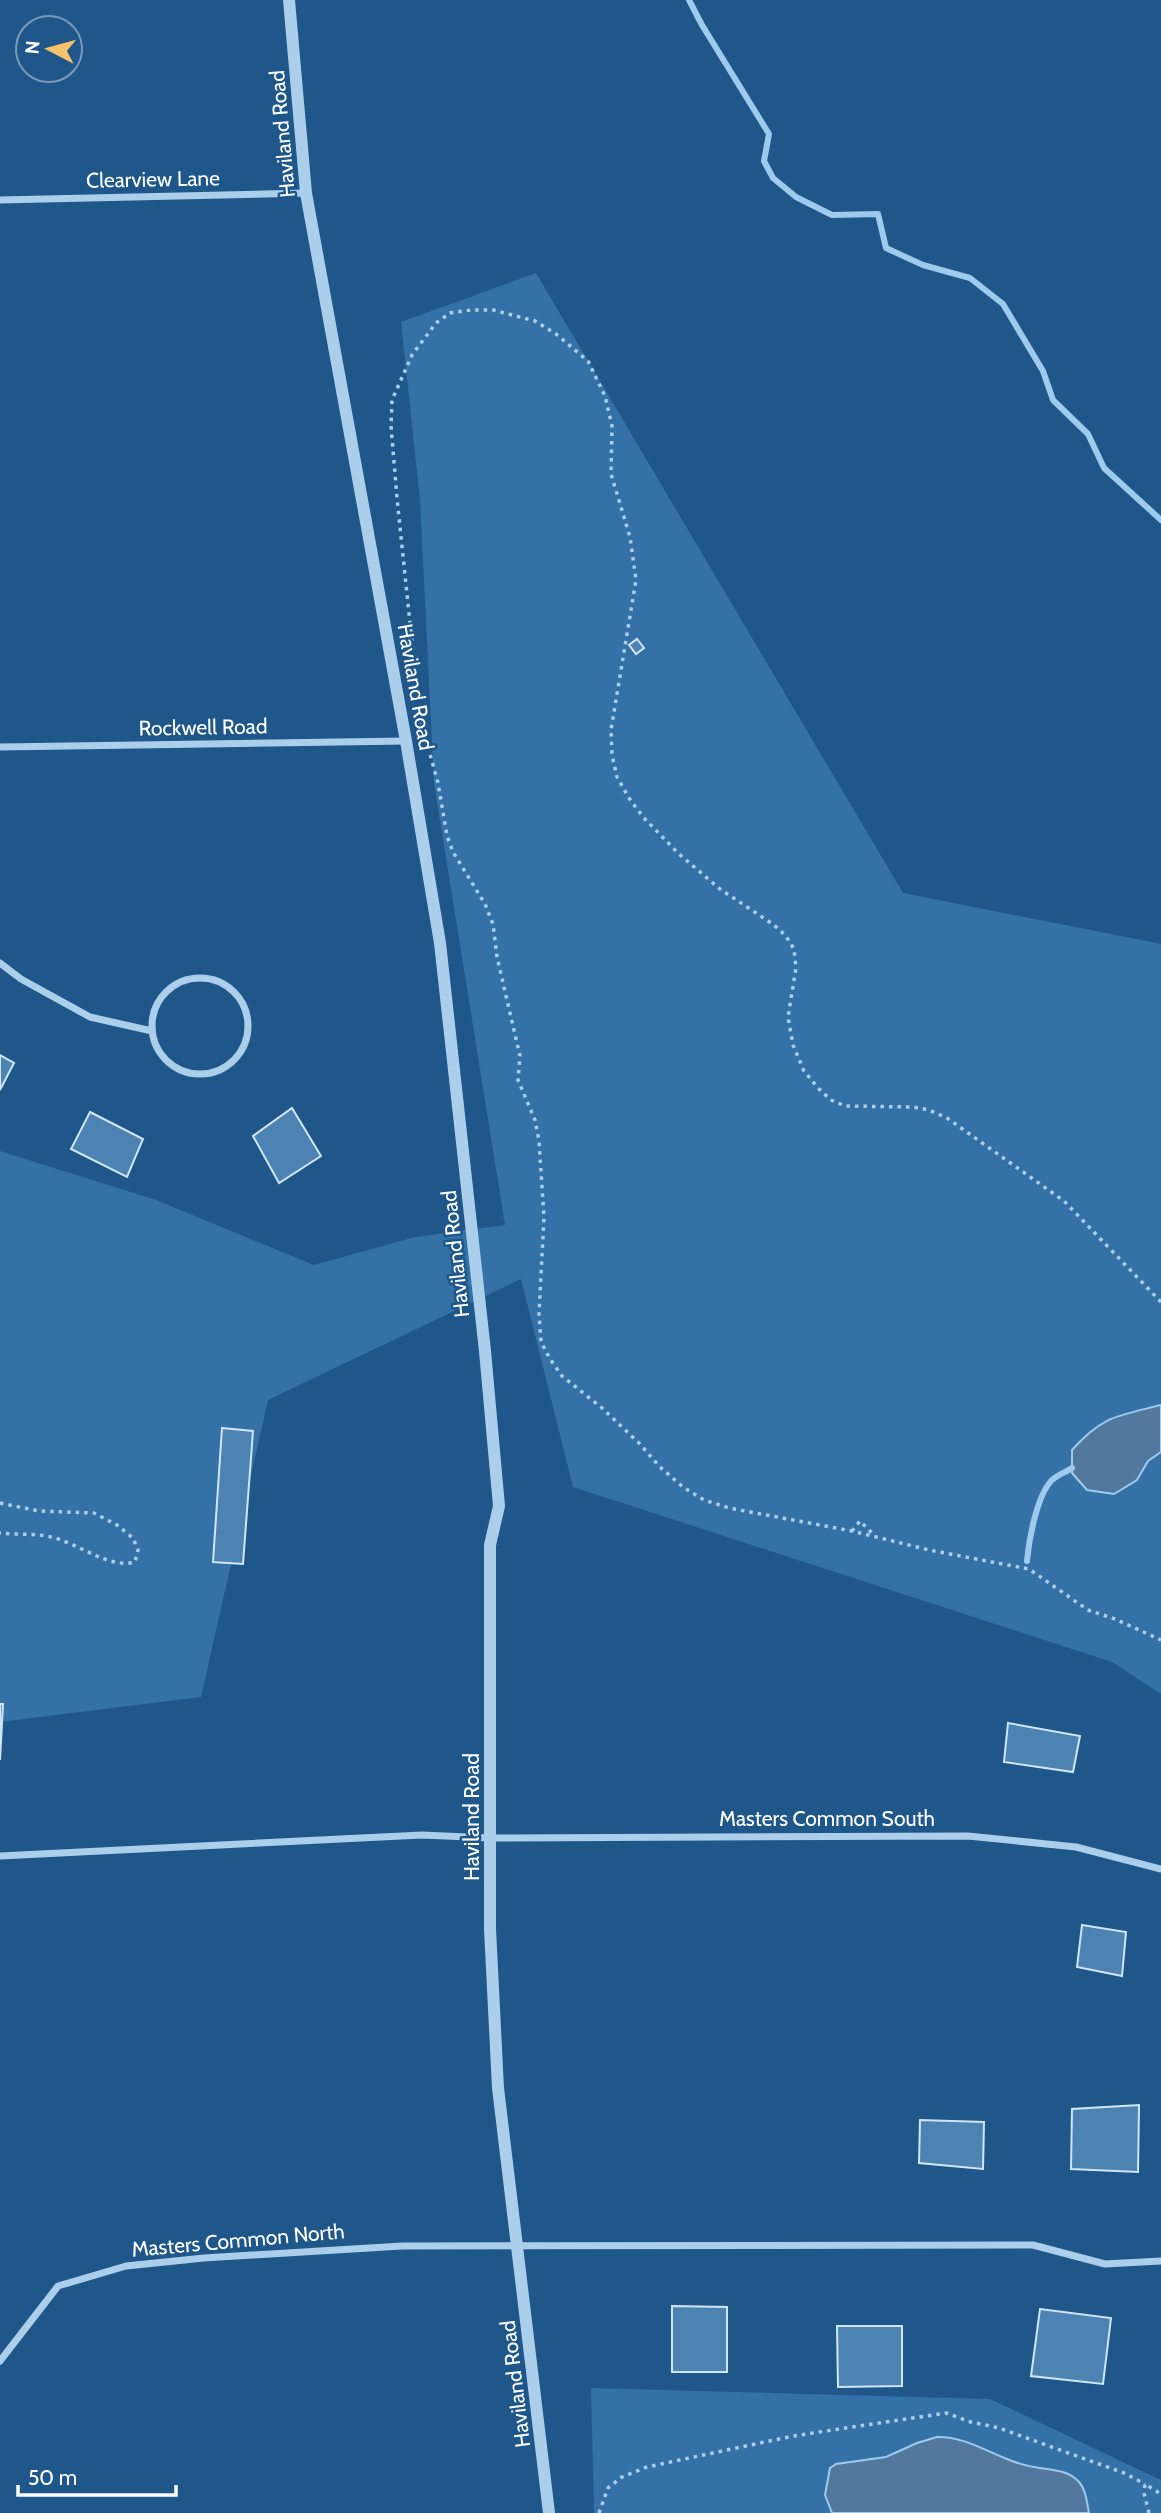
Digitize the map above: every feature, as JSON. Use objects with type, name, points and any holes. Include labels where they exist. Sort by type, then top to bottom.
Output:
[{"type":"street","name":"Haviland Road","points":[[289,0],[306,193],[440,943],[485,1351],[499,1506],[489,1545],[490,1929],[498,2088],[549,2513]]},
{"type":"street","name":"Clearview Lane","points":[[0,200],[306,193]]},
{"type":"street","name":"Rockwell Road","points":[[0,747],[406,741]]},
{"type":"street","points":[[0,962],[20,979],[89,1017],[152,1031]]},
{"type":"street","points":[[184,980],[216,980],[230,988],[241,1000],[247,1015],[248,1031],[244,1046],[235,1059],[223,1069],[208,1074],[185,1071],[165,1059],[156,1046],[152,1031],[153,1015],[159,1000],[170,988],[184,980]]},
{"type":"street","points":[[0,1856],[422,1835],[491,1839]]},
{"type":"street","name":"Masters Common South","points":[[491,1839],[968,1836],[1076,1847],[1161,1869]]},
{"type":"street","points":[[519,2247],[1033,2245],[1105,2264],[1161,2261]]},
{"type":"street","name":"Masters Common North","points":[[0,2361],[58,2286],[126,2266],[204,2258],[402,2246],[519,2247]]},
{"type":"path","points":[[1161,1302],[1064,1201],[947,1118],[913,1107],[845,1106],[831,1100],[803,1071],[793,1045],[789,1017],[796,968],[794,949],[786,936],[720,889],[679,854],[643,817],[617,777],[612,755],[611,730],[636,580],[630,537],[611,474],[612,426],[598,377],[588,361],[574,348],[536,321],[493,310],[471,310],[450,313],[436,323],[412,355],[392,400],[391,426],[397,498],[419,710],[438,783],[447,836],[453,852],[485,904],[493,924],[497,957],[520,1056],[519,1080],[535,1120],[539,1141],[544,1217],[539,1314],[541,1342],[562,1376],[602,1408],[660,1467],[683,1487],[704,1500],[729,1508],[1029,1569],[1088,1610],[1161,1640]]},
{"type":"path","points":[[0,1503],[39,1511],[94,1513],[117,1525],[133,1538],[138,1550],[135,1562],[122,1565],[49,1536],[0,1533]]},
{"type":"path","points":[[852,1531],[860,1521],[874,1536]]},
{"type":"path","points":[[599,2513],[600,2504],[608,2488],[622,2477],[647,2467],[793,2436],[946,2413],[999,2428],[1124,2473],[1161,2494]]},
{"type":"path","points":[[1145,2484],[1144,2493],[1149,2513]]},
{"type":"shaded area","points":[[536,273],[903,893],[1161,944],[1161,1694],[1112,1662],[573,1487],[521,1279],[268,1400],[201,1697],[0,1722],[0,1151],[156,1200],[314,1265],[415,1237],[505,1225],[434,783],[420,500],[401,322]]},
{"type":"shaded area","points":[[1161,1405],[1161,1452],[1148,1461],[1137,1480],[1114,1494],[1087,1490],[1072,1473],[1072,1450],[1102,1423]]},
{"type":"shaded area","points":[[591,2388],[990,2399],[1161,2480],[1161,2513],[594,2513]]},
{"type":"shaded area","points":[[937,2437],[962,2441],[1021,2464],[1058,2471],[1075,2478],[1083,2489],[1089,2513],[832,2513],[825,2495],[830,2468],[836,2464],[886,2457]]},
{"type":"building","points":[[637,639],[644,648],[636,654],[629,645]]},
{"type":"building","points":[[0,1055],[14,1063],[0,1090]]},
{"type":"building","points":[[292,1108],[321,1156],[279,1183],[253,1136]]},
{"type":"building","points":[[90,1112],[143,1139],[127,1177],[71,1149]]},
{"type":"building","points":[[222,1428],[253,1431],[243,1564],[213,1562]]},
{"type":"building","points":[[0,1704],[3,1704],[0,1760]]},
{"type":"building","points":[[1008,1723],[1080,1736],[1073,1772],[1004,1762]]},
{"type":"building","points":[[1082,1925],[1126,1932],[1122,1976],[1077,1967]]},
{"type":"building","points":[[1139,2105],[1138,2172],[1071,2169],[1072,2109]]},
{"type":"building","points":[[920,2120],[984,2122],[983,2169],[919,2163]]},
{"type":"building","points":[[672,2306],[727,2307],[727,2372],[672,2372]]},
{"type":"building","points":[[1040,2309],[1111,2318],[1103,2384],[1031,2376]]},
{"type":"building","points":[[837,2326],[902,2326],[902,2386],[838,2387]]},
{"type":"waterway","points":[[689,0],[769,134],[764,161],[773,178],[796,197],[832,215],[878,214],[886,248],[923,265],[970,278],[1003,304],[1043,371],[1053,400],[1088,434],[1104,468],[1161,520]]},
{"type":"waterway","points":[[1027,1561],[1042,1496],[1052,1480],[1072,1468]]}]
